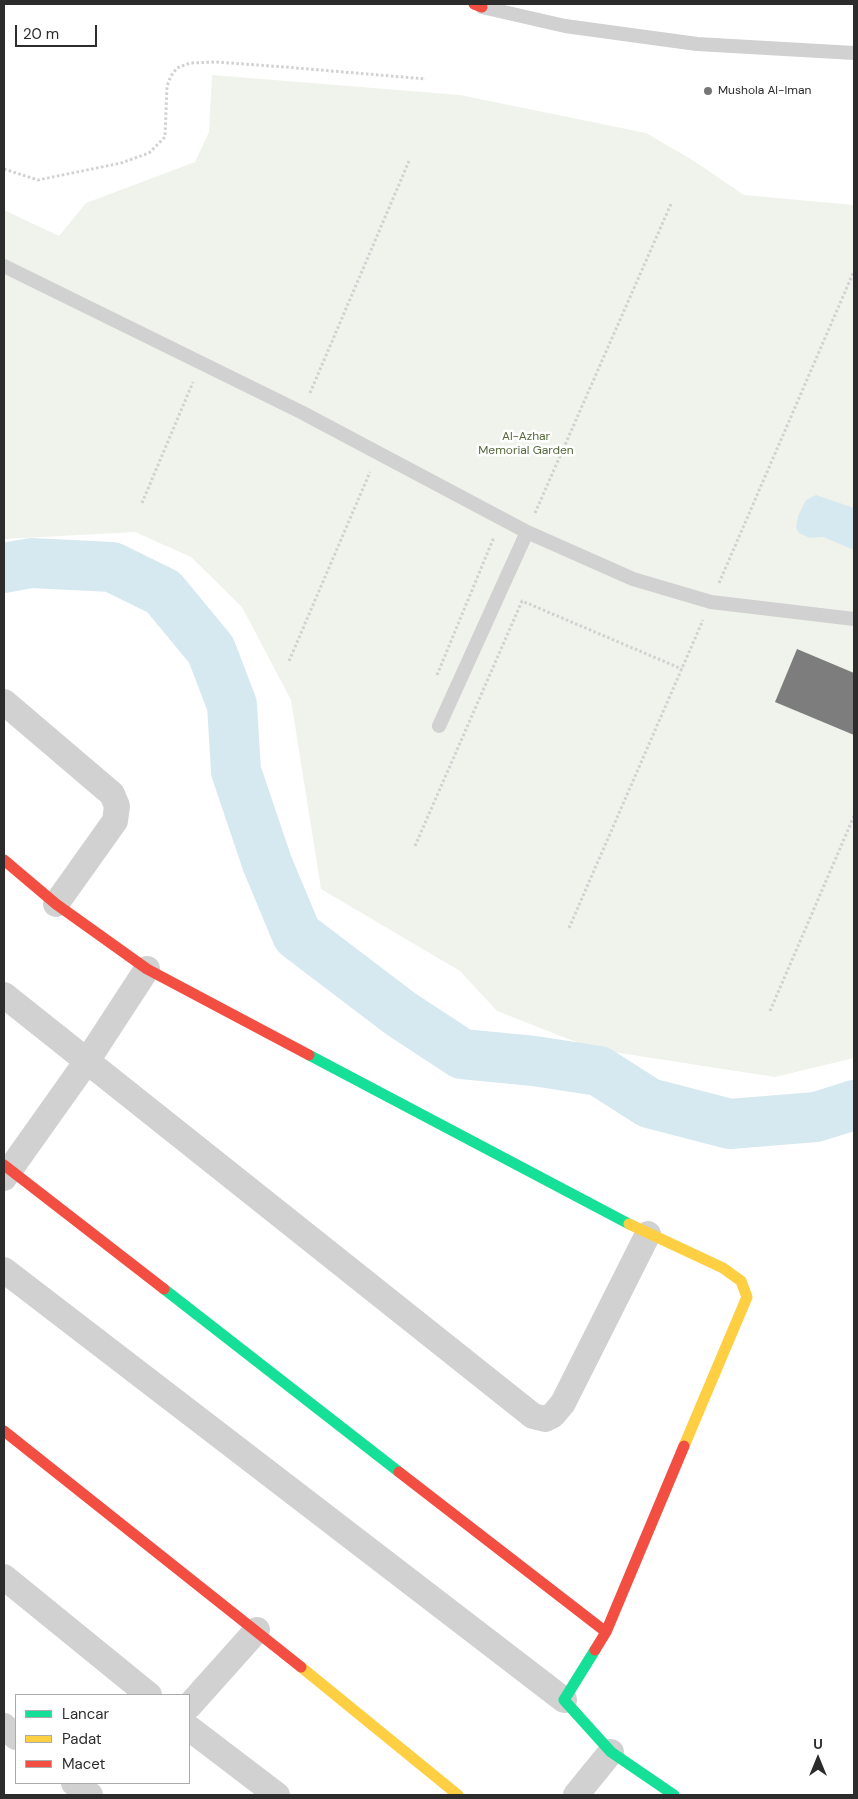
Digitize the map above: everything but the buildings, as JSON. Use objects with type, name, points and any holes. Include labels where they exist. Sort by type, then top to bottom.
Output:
[{"type":"street","points":[[4,702],[112,794],[117,806],[116,821],[56,904]]},
{"type":"street","points":[[4,860],[56,904],[147,969],[648,1234],[723,1268],[741,1281],[747,1297],[606,1632],[564,1700]]},
{"type":"street","points":[[147,969],[87,1061],[6,1171],[606,1632]]},
{"type":"street","points":[[4,995],[533,1416],[545,1419],[553,1415],[563,1403],[648,1234]]},
{"type":"street","points":[[4,1270],[564,1700],[611,1752],[674,1795]]},
{"type":"street","points":[[4,1431],[258,1630],[458,1795]]},
{"type":"street","points":[[4,1577],[148,1694]]},
{"type":"street","points":[[190,1705],[258,1630]]},
{"type":"street","points":[[4,1726],[15,1735]]},
{"type":"street","points":[[190,1729],[277,1795]]},
{"type":"street","points":[[576,1795],[611,1752]]},
{"type":"street","points":[[75,1784],[90,1795]]},
{"type":"lane","points":[[478,6],[565,26],[697,44],[854,54]]},
{"type":"lane","points":[[4,266],[301,412],[527,532],[634,579],[711,602],[854,619]]},
{"type":"lane","points":[[439,726],[527,532]]},
{"type":"path","points":[[4,169],[38,180],[121,163],[148,154],[165,137],[167,86],[171,76],[178,68],[190,63],[216,62],[426,80]]},
{"type":"path","points":[[301,412],[409,161]]},
{"type":"path","points":[[527,532],[671,204]]},
{"type":"path","points":[[142,503],[201,363]]},
{"type":"path","points":[[289,661],[378,453]]},
{"type":"path","points":[[433,684],[502,518]]},
{"type":"path","points":[[415,846],[522,601],[682,668]]},
{"type":"path","points":[[770,1011],[854,816]]},
{"type":"green space","name":"Al-Azhar Memorial Garden","points":[[212,75],[460,95],[646,133],[694,161],[744,195],[854,205],[854,1058],[775,1077],[594,1049],[497,1011],[460,971],[321,889],[291,700],[242,607],[191,557],[135,532],[4,539],[4,210],[59,236],[86,203],[195,162],[209,132]]},
{"type":"shaded area","points":[[816,495],[854,508],[854,550],[823,537],[810,538],[799,533],[796,528],[798,516],[806,500]]},
{"type":"waterway","points":[[4,568],[31,563],[112,567],[163,592],[211,650],[232,705],[236,771],[267,863],[297,935],[401,1014],[462,1054],[534,1061],[599,1071],[649,1103],[730,1124],[816,1117],[854,1105]]},
{"type":"traffic: fast","points":[[309,1055],[629,1224]]},
{"type":"traffic: fast","points":[[164,1289],[399,1472]]},
{"type":"traffic: fast","points":[[595,1650],[564,1700],[611,1752],[674,1795]]},
{"type":"traffic: slow","points":[[629,1224],[723,1268],[741,1281],[747,1297],[684,1446]]},
{"type":"traffic: slow","points":[[301,1667],[458,1795]]},
{"type":"traffic: jam","points":[[474,4],[482,7]]},
{"type":"traffic: jam","points":[[4,860],[56,904],[147,969],[309,1055]]},
{"type":"traffic: jam","points":[[4,1165],[164,1289]]},
{"type":"traffic: jam","points":[[4,1431],[301,1667]]},
{"type":"traffic: jam","points":[[595,1650],[606,1632],[684,1446]]},
{"type":"traffic: jam","points":[[399,1472],[606,1632]]},
{"type":"place","name":"Mushola Al-Iman","points":[[708,91]]}]
